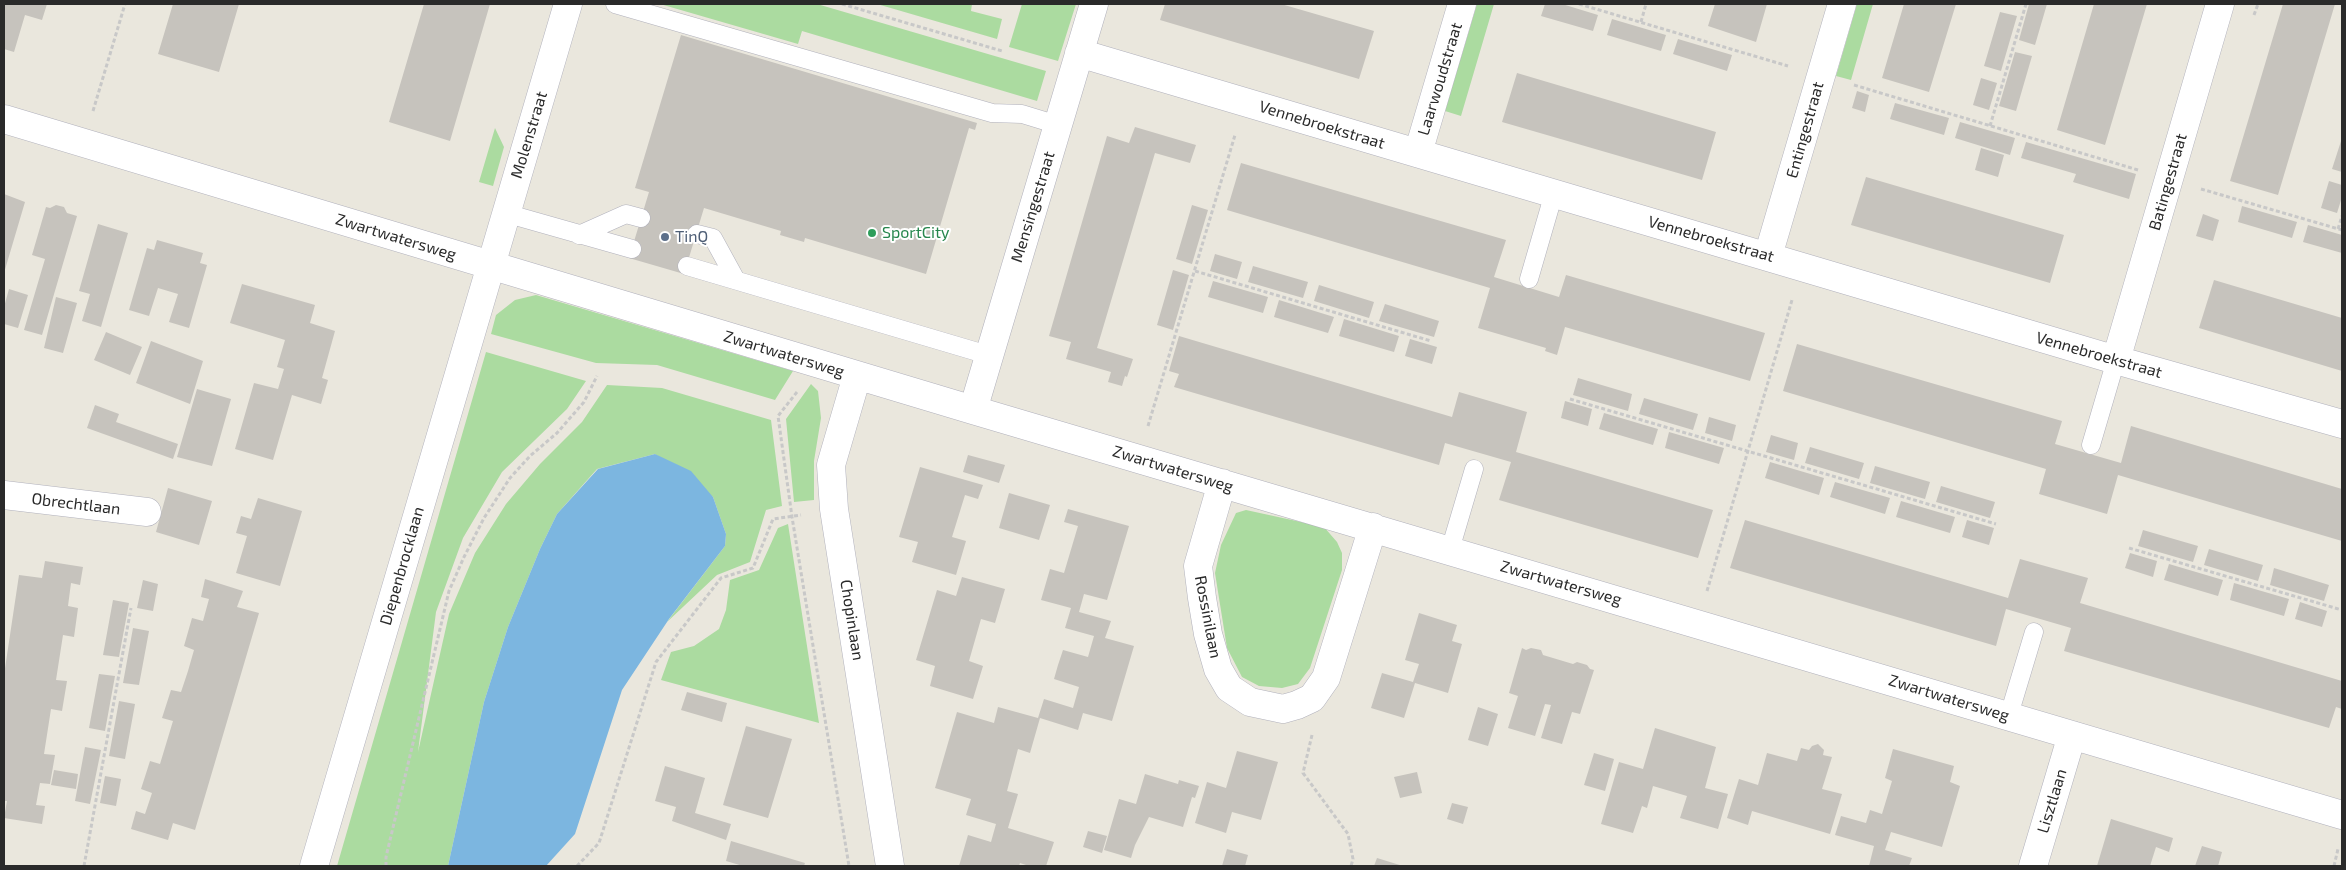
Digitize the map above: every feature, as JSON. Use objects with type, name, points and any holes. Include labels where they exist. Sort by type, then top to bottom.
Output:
[{"type":"street","name":"Molenstraat","points":[[489,266],[568,4]]},
{"type":"street","name":"Mensingestraat","points":[[972,410],[1094,4]]},
{"type":"street","name":"Laarwoudstraat","points":[[1418,153],[1462,4]]},
{"type":"street","name":"Entingestraat","points":[[1768,256],[1842,4]]},
{"type":"street","name":"Batingestraat","points":[[2116,360],[2220,4]]},
{"type":"street","name":"Vennebroekstraat","points":[[1079,53],[2116,360],[2342,424]]},
{"type":"street","name":"Zwartwatersweg","points":[[4,119],[857,376],[2342,815]]},
{"type":"street","name":"Diepenbrocklaan","points":[[314,866],[489,266]]},
{"type":"street","name":"Chopinlaan","points":[[857,376],[831,464],[834,509],[890,866]]},
{"type":"street","name":"Rossinilaan","points":[[1222,483],[1198,566],[1208,634],[1218,669],[1229,688],[1250,702],[1283,709],[1312,698]]},
{"type":"street","name":"Obrechtlaan","points":[[4,496],[147,512]]},
{"type":"street","points":[[1312,698],[1326,678],[1373,527]]},
{"type":"street","name":"Lisztlaan","points":[[2033,866],[2072,735]]},
{"type":"lane","points":[[615,4],[992,113],[1022,114],[1058,125]]},
{"type":"lane","points":[[1529,279],[1554,193]]},
{"type":"lane","points":[[505,214],[632,249]]},
{"type":"lane","points":[[579,235],[626,214],[641,218]]},
{"type":"lane","points":[[697,234],[713,238],[736,280]]},
{"type":"lane","points":[[687,266],[988,356]]},
{"type":"lane","points":[[2090,445],[2116,360]]},
{"type":"lane","points":[[1450,550],[1474,469]]},
{"type":"lane","points":[[2009,715],[2034,632]]},
{"type":"path","points":[[83,143],[125,4]]},
{"type":"path","points":[[842,4],[1002,51]]},
{"type":"path","points":[[1579,4],[2340,229],[2342,216]]},
{"type":"path","points":[[1641,22],[1646,4]]},
{"type":"path","points":[[1990,126],[2026,4]]},
{"type":"path","points":[[1139,458],[1244,102]]},
{"type":"path","points":[[1195,271],[1431,341]]},
{"type":"path","points":[[1697,623],[1793,298]]},
{"type":"path","points":[[386,866],[386,857],[449,592],[464,557],[484,518],[510,478],[530,456],[557,433],[584,402],[597,376]]},
{"type":"path","points":[[801,387],[778,416],[792,516],[849,866]]},
{"type":"path","points":[[1570,399],[1996,524]]},
{"type":"path","points":[[577,866],[599,843],[656,662],[721,578],[753,568],[773,518],[834,509]]},
{"type":"path","points":[[2129,548],[2342,610]]},
{"type":"path","points":[[84,866],[131,608]]},
{"type":"path","points":[[1312,698],[1316,716],[1303,773],[1348,834],[1353,859],[1351,866]]},
{"type":"green space","points":[[660,4],[817,4],[1046,71],[1037,101],[802,31],[798,44]]},
{"type":"green space","points":[[877,4],[972,4],[971,11],[1002,19],[997,39]]},
{"type":"green space","points":[[1022,4],[1076,4],[1058,61],[1009,47]]},
{"type":"green space","points":[[1477,4],[1494,4],[1461,116],[1445,111]]},
{"type":"green space","points":[[1857,4],[1873,4],[1851,80],[1836,76]]},
{"type":"green space","points":[[495,128],[504,147],[493,186],[479,182]]},
{"type":"green space","points":[[536,295],[793,371],[775,400],[657,365],[596,363],[491,334],[496,315],[515,300]]},
{"type":"green space","points":[[486,352],[586,381],[567,409],[502,472],[463,538],[436,612],[418,752],[449,614],[475,553],[506,504],[540,464],[582,422],[607,385],[662,388],[771,420],[782,506],[766,510],[750,562],[717,575],[667,622],[725,546],[726,534],[713,497],[655,454],[597,469],[557,514],[540,549],[508,627],[484,702],[448,866],[337,866]]},
{"type":"green space","points":[[811,384],[818,391],[821,418],[814,461],[814,500],[794,502],[786,419]]},
{"type":"green space","points":[[1246,510],[1324,527],[1337,542],[1342,553],[1342,570],[1310,668],[1298,684],[1282,688],[1259,686],[1242,677],[1227,648],[1215,573],[1221,545],[1236,513]]},
{"type":"green space","points":[[788,524],[819,723],[661,680],[671,652],[694,646],[719,629],[726,610],[730,580],[759,570],[778,528]]},
{"type":"water","points":[[655,454],[691,471],[713,497],[726,534],[725,546],[669,619],[622,690],[575,834],[546,866],[448,866],[484,702],[508,627],[540,549],[557,514],[598,469]]},
{"type":"building","points":[[4,4],[47,4],[42,20],[25,15],[14,52],[4,49]]},
{"type":"building","points":[[173,4],[239,4],[219,72],[158,54]]},
{"type":"building","points":[[424,4],[490,4],[450,141],[389,122]]},
{"type":"building","points":[[1165,4],[1281,4],[1374,31],[1359,79],[1160,20]]},
{"type":"building","points":[[1545,4],[1562,4],[1598,15],[1593,31],[1541,16]]},
{"type":"building","points":[[1715,4],[1767,4],[1756,42],[1708,26]]},
{"type":"building","points":[[1904,4],[1956,4],[1929,92],[1882,78]]},
{"type":"building","points":[[2029,4],[2047,4],[2035,45],[2019,40]]},
{"type":"building","points":[[2094,4],[2147,4],[2105,145],[2057,130]]},
{"type":"building","points":[[2283,4],[2335,4],[2278,195],[2230,181]]},
{"type":"building","points":[[2000,12],[2017,16],[2001,71],[1984,66]]},
{"type":"building","points":[[1612,19],[1666,35],[1661,51],[1607,35]]},
{"type":"building","points":[[681,35],[977,123],[975,130],[969,128],[926,274],[805,238],[804,242],[780,235],[781,231],[704,208],[684,274],[629,258],[649,192],[635,188]]},
{"type":"building","points":[[1678,39],[1732,55],[1727,71],[1673,54]]},
{"type":"building","points":[[2015,52],[2032,56],[2016,111],[1999,106]]},
{"type":"building","points":[[1517,73],[1716,132],[1702,180],[1502,122]]},
{"type":"building","points":[[1981,78],[1997,83],[1989,110],[1973,105]]},
{"type":"building","points":[[1857,91],[1869,95],[1865,112],[1852,108]]},
{"type":"building","points":[[1895,103],[1949,118],[1944,135],[1890,119]]},
{"type":"building","points":[[1960,122],[2015,138],[2010,155],[1955,138]]},
{"type":"building","points":[[1135,127],[1196,145],[1190,163],[1155,153],[1097,348],[1133,359],[1122,386],[1108,382],[1111,372],[1066,359],[1071,342],[1049,336],[1107,136],[1129,143]]},
{"type":"building","points":[[2342,138],[2342,172],[2332,169]]},
{"type":"building","points":[[2026,142],[2136,174],[2129,199],[2073,182],[2076,174],[2021,158]]},
{"type":"building","points":[[1981,148],[2004,155],[1998,177],[1975,170]]},
{"type":"building","points":[[1241,163],[1506,240],[1494,277],[1559,297],[1566,275],[1765,333],[1750,381],[1565,327],[1557,355],[1545,351],[1546,348],[1478,328],[1490,288],[1227,210]]},
{"type":"building","points":[[1866,177],[2064,235],[2050,283],[1851,225]]},
{"type":"building","points":[[2329,181],[2342,185],[2342,197],[2337,213],[2321,208]]},
{"type":"building","points":[[4,194],[25,202],[4,273]]},
{"type":"building","points":[[56,205],[64,207],[67,213],[77,216],[42,335],[24,330],[45,259],[32,255],[46,207],[50,208]]},
{"type":"building","points":[[1192,205],[1208,210],[1192,264],[1176,259]]},
{"type":"building","points":[[2242,206],[2297,222],[2292,238],[2238,222]]},
{"type":"building","points":[[2203,214],[2219,220],[2213,241],[2196,236]]},
{"type":"building","points":[[98,224],[128,233],[101,327],[82,321],[90,294],[79,291]]},
{"type":"building","points":[[2308,225],[2342,235],[2342,253],[2303,242]]},
{"type":"building","points":[[157,240],[203,253],[200,263],[207,265],[189,328],[169,322],[178,294],[158,288],[149,316],[129,310],[147,248],[154,250]]},
{"type":"building","points":[[1215,254],[1242,262],[1237,279],[1210,271]]},
{"type":"building","points":[[1253,266],[1308,282],[1303,298],[1248,282]]},
{"type":"building","points":[[1173,270],[1189,275],[1173,330],[1157,325]]},
{"type":"building","points":[[2214,280],[2342,318],[2342,371],[2199,328]]},
{"type":"building","points":[[1213,281],[1268,297],[1263,313],[1208,297]]},
{"type":"building","points":[[242,284],[315,305],[310,323],[335,331],[322,378],[328,380],[321,404],[292,395],[273,460],[235,449],[254,383],[278,389],[284,369],[277,367],[285,340],[230,323]]},
{"type":"building","points":[[1319,285],[1374,302],[1369,318],[1314,301]]},
{"type":"building","points":[[9,289],[28,295],[18,328],[4,324],[4,307]]},
{"type":"building","points":[[56,297],[77,303],[63,353],[44,348]]},
{"type":"building","points":[[1279,300],[1334,317],[1328,333],[1274,317]]},
{"type":"building","points":[[1385,304],[1439,321],[1434,337],[1379,321]]},
{"type":"building","points":[[1344,319],[1399,336],[1394,352],[1339,336]]},
{"type":"building","points":[[106,332],[142,347],[130,375],[94,360]]},
{"type":"building","points":[[1179,336],[1452,417],[1459,392],[1527,412],[1516,452],[1713,510],[1698,558],[1499,500],[1511,462],[1445,443],[1439,465],[1174,387],[1179,374],[1169,371]]},
{"type":"building","points":[[1410,339],[1437,347],[1432,364],[1405,356]]},
{"type":"building","points":[[151,341],[203,361],[190,404],[136,383]]},
{"type":"building","points":[[1797,344],[2062,421],[2055,444],[2121,463],[2131,426],[2342,489],[2342,541],[2118,475],[2107,514],[2039,494],[2046,469],[1783,391]]},
{"type":"building","points":[[1578,378],[1632,394],[1628,411],[1573,395]]},
{"type":"building","points":[[197,389],[231,399],[212,466],[177,457]]},
{"type":"building","points":[[1644,398],[1698,414],[1693,430],[1639,414]]},
{"type":"building","points":[[1565,401],[1592,409],[1588,426],[1561,418]]},
{"type":"building","points":[[95,405],[119,414],[116,422],[178,444],[173,459],[87,428]]},
{"type":"building","points":[[1604,413],[1658,429],[1653,445],[1599,429]]},
{"type":"building","points":[[1709,417],[1736,425],[1732,441],[1705,433]]},
{"type":"building","points":[[1669,432],[1724,448],[1719,464],[1665,448]]},
{"type":"building","points":[[1771,435],[1798,443],[1794,460],[1766,452]]},
{"type":"building","points":[[1810,447],[1864,463],[1859,479],[1805,463]]},
{"type":"building","points":[[968,455],[1005,465],[999,483],[963,472]]},
{"type":"building","points":[[1770,462],[1824,478],[1819,495],[1765,478]]},
{"type":"building","points":[[1875,466],[1930,482],[1925,499],[1870,483]]},
{"type":"building","points":[[920,467],[983,485],[978,499],[965,495],[952,537],[966,541],[956,575],[912,562],[918,542],[899,537]]},
{"type":"building","points":[[1835,482],[1890,498],[1885,514],[1830,497]]},
{"type":"building","points":[[1941,486],[1995,502],[1990,518],[1936,502]]},
{"type":"building","points":[[168,488],[212,501],[199,545],[156,532]]},
{"type":"building","points":[[1009,493],[1050,505],[1039,540],[999,528]]},
{"type":"building","points":[[258,498],[302,511],[280,586],[236,573],[247,536],[236,533],[241,516],[251,519]]},
{"type":"building","points":[[1901,501],[1955,517],[1950,533],[1896,517]]},
{"type":"building","points":[[1068,509],[1129,526],[1107,600],[1084,594],[1079,612],[1111,621],[1105,638],[1134,646],[1112,721],[1083,713],[1078,730],[1040,718],[1030,753],[1018,749],[1007,791],[1018,794],[1008,828],[1054,842],[1046,866],[1029,866],[1020,863],[1019,866],[959,866],[968,835],[991,842],[996,824],[966,815],[971,799],[935,788],[957,712],[994,723],[998,707],[1038,718],[1044,699],[1073,708],[1079,687],[1054,679],[1058,665],[1063,650],[1088,657],[1094,636],[1065,628],[1071,608],[1041,600],[1050,569],[1064,573],[1078,526],[1064,522]]},
{"type":"building","points":[[1745,520],[2008,598],[2020,559],[2088,578],[2080,603],[2342,681],[2342,709],[2336,707],[2329,728],[2064,651],[2071,628],[2006,609],[1996,646],[1730,568]]},
{"type":"building","points":[[1967,520],[1994,528],[1989,545],[1962,537]]},
{"type":"building","points":[[2143,530],[2198,546],[2193,562],[2138,546]]},
{"type":"building","points":[[2209,549],[2263,565],[2258,581],[2204,565]]},
{"type":"building","points":[[2130,553],[2157,561],[2153,577],[2125,568]]},
{"type":"building","points":[[45,561],[83,567],[80,585],[71,583],[68,606],[78,608],[74,637],[63,635],[56,680],[67,681],[62,711],[51,709],[44,754],[55,755],[50,784],[40,783],[36,805],[45,806],[42,824],[4,818],[7,801],[4,801],[4,675],[19,575],[42,578]]},
{"type":"building","points":[[2169,564],[2223,580],[2218,596],[2164,580]]},
{"type":"building","points":[[2274,568],[2329,585],[2324,601],[2270,585]]},
{"type":"building","points":[[962,577],[1005,589],[995,623],[981,619],[969,661],[983,666],[973,699],[930,686],[935,666],[916,660],[937,590],[956,596]]},
{"type":"building","points":[[205,579],[243,591],[237,607],[259,613],[195,830],[173,823],[168,840],[131,829],[136,811],[145,814],[152,793],[141,789],[150,761],[160,764],[173,721],[162,718],[171,690],[181,692],[188,671],[194,650],[184,646],[192,618],[203,621],[209,599],[201,597]]},
{"type":"building","points":[[143,580],[158,584],[153,611],[137,608]]},
{"type":"building","points":[[2234,583],[2289,599],[2284,616],[2230,600]]},
{"type":"building","points":[[113,600],[129,603],[119,657],[103,655]]},
{"type":"building","points":[[2300,602],[2327,611],[2322,627],[2295,619]]},
{"type":"building","points":[[1419,613],[1457,625],[1452,641],[1462,644],[1448,693],[1415,683],[1404,718],[1371,708],[1382,673],[1413,682],[1419,664],[1405,660]]},
{"type":"building","points":[[133,628],[149,631],[139,685],[123,683]]},
{"type":"building","points":[[1522,648],[1526,650],[1531,648],[1541,650],[1543,655],[1573,664],[1577,662],[1587,665],[1590,669],[1594,670],[1580,714],[1572,712],[1562,744],[1541,738],[1551,705],[1545,704],[1535,736],[1508,728],[1518,696],[1509,693]]},
{"type":"building","points":[[99,674],[115,676],[105,731],[89,728]]},
{"type":"building","points":[[687,692],[727,703],[722,722],[681,710]]},
{"type":"building","points":[[119,701],[135,704],[125,759],[109,756]]},
{"type":"building","points":[[1478,707],[1498,714],[1488,746],[1468,740]]},
{"type":"building","points":[[746,726],[792,739],[768,818],[723,805]]},
{"type":"building","points":[[1655,728],[1716,747],[1705,788],[1728,794],[1718,829],[1680,818],[1687,796],[1653,786],[1647,808],[1642,806],[1633,833],[1601,824],[1619,762],[1643,769]]},
{"type":"building","points":[[1818,744],[1824,750],[1823,755],[1832,757],[1822,789],[1842,794],[1830,834],[1752,811],[1748,825],[1727,818],[1739,779],[1758,785],[1767,753],[1797,761],[1801,748],[1809,750],[1812,746]]},
{"type":"building","points":[[85,747],[101,750],[90,804],[75,801]]},
{"type":"building","points":[[1893,749],[1954,766],[1950,782],[1960,786],[1942,847],[1891,832],[1885,850],[1912,858],[1909,866],[1869,866],[1874,846],[1835,835],[1841,816],[1866,823],[1870,810],[1882,814],[1892,781],[1885,778]]},
{"type":"building","points":[[1237,751],[1278,762],[1261,820],[1232,812],[1226,833],[1195,823],[1207,782],[1226,788]]},
{"type":"building","points":[[1594,753],[1614,759],[1605,791],[1584,785]]},
{"type":"building","points":[[665,766],[705,778],[695,813],[731,824],[726,840],[672,821],[676,807],[655,801]]},
{"type":"building","points":[[54,770],[78,774],[76,789],[51,785]]},
{"type":"building","points":[[1417,772],[1422,793],[1400,798],[1394,777]]},
{"type":"building","points":[[1145,774],[1178,784],[1179,780],[1199,786],[1195,798],[1192,797],[1183,827],[1149,817],[1135,845],[1131,858],[1104,850],[1119,799],[1136,804]]},
{"type":"building","points":[[105,776],[121,779],[116,806],[100,803]]},
{"type":"building","points":[[1452,803],[1468,807],[1463,824],[1447,819]]},
{"type":"building","points":[[2111,819],[2173,838],[2169,852],[2156,847],[2150,866],[2097,866]]},
{"type":"building","points":[[1088,831],[1107,836],[1102,853],[1083,847]]},
{"type":"building","points":[[731,841],[805,863],[804,866],[743,866],[726,861]]},
{"type":"building","points":[[2202,846],[2222,852],[2218,866],[2195,866]]},
{"type":"building","points":[[1227,849],[1248,855],[1245,866],[1222,866]]},
{"type":"building","points":[[1377,858],[1403,866],[1374,866]]},
{"type":"place","name":"SportCity","points":[[872,233]]},
{"type":"place","name":"TinQ","points":[[665,237]]}]
